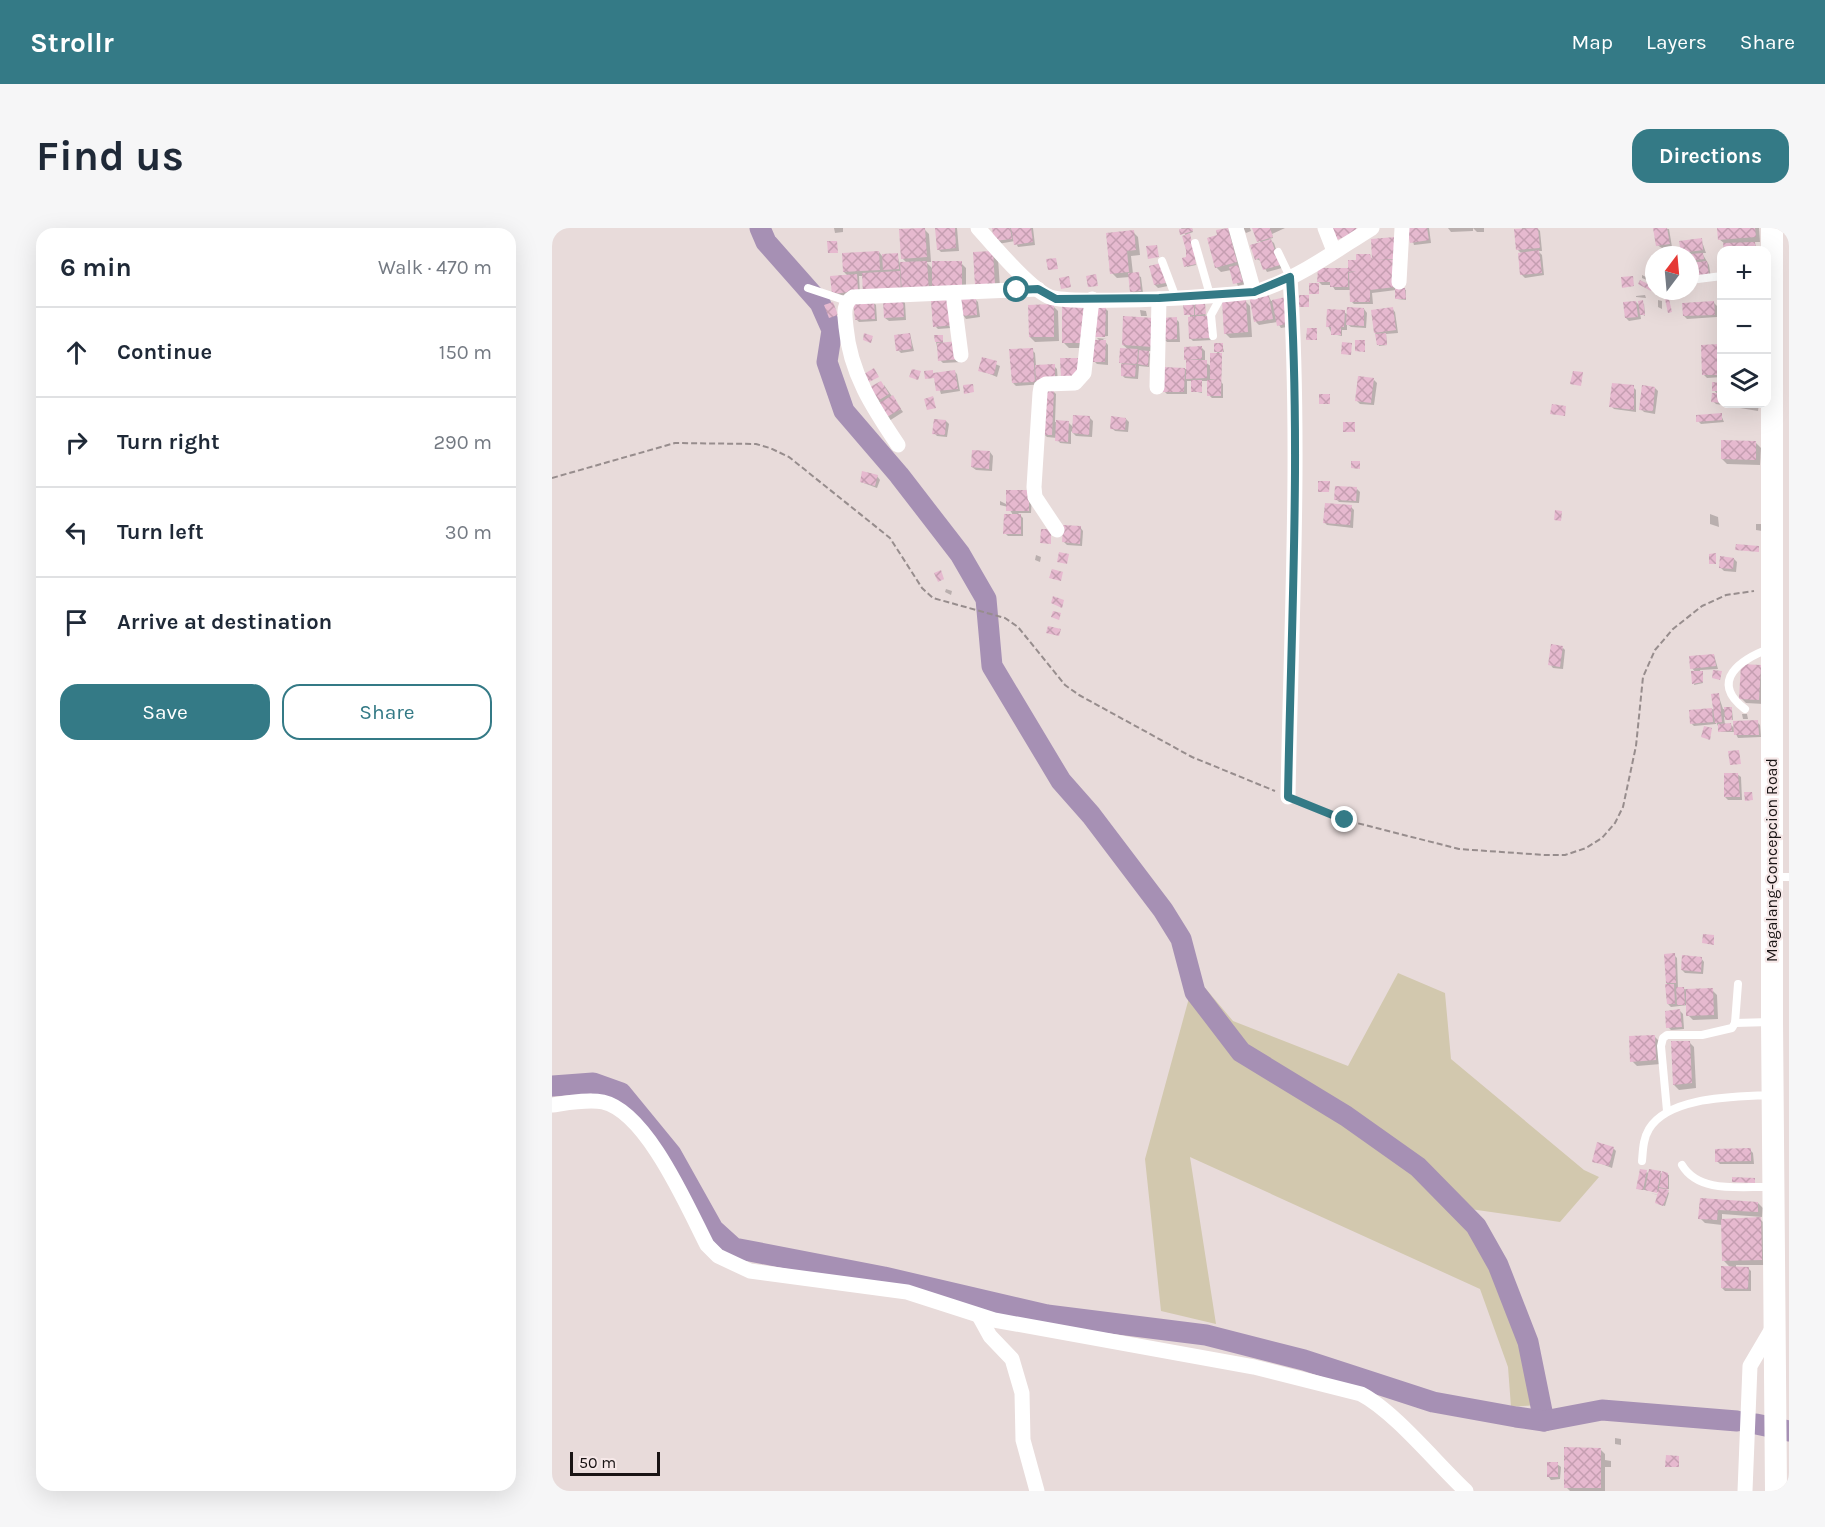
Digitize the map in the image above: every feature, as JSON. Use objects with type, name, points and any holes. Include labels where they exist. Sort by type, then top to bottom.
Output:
[{"type":"main road","name":"Magalang-Concepcion Road","points":[[1771,246],[1772,228]]},
{"type":"main road","name":"Magalang-Concepcion Road","points":[[1769,300],[1772,648],[1780,877],[1772,1022],[1773,1187],[1777,1241],[1776,1491]]},
{"type":"street","points":[[978,228],[1038,289],[1056,299],[1092,300],[1176,298],[1254,292],[1290,277],[1372,228]]},
{"type":"street","points":[[1236,228],[1254,292]]},
{"type":"street","points":[[1325,228],[1334,251]]},
{"type":"street","points":[[1399,282],[1401,228]]},
{"type":"street","points":[[1288,797],[1294,468],[1294,334],[1290,277]]},
{"type":"street","points":[[898,445],[868,402],[853,363],[847,342],[845,309],[848,301],[853,297],[1038,289]]},
{"type":"street","points":[[953,293],[961,355]]},
{"type":"street","points":[[1157,387],[1159,298]]},
{"type":"street","points":[[1057,530],[1035,496],[1040,393],[1041,387],[1046,384],[1075,382],[1081,379],[1090,339],[1092,300]]},
{"type":"street","points":[[552,1105],[597,1102],[618,1109],[640,1129],[658,1154],[707,1245],[718,1256],[734,1265],[770,1275],[907,1292],[979,1316],[1068,1335],[1104,1338],[1254,1367],[1361,1394],[1372,1400],[1392,1418],[1466,1491]]},
{"type":"street","points":[[979,1316],[990,1336],[1012,1359],[1022,1393],[1023,1440],[1037,1491]]},
{"type":"street","points":[[1745,1491],[1750,1366],[1775,1325]]},
{"type":"lane","points":[[1195,243],[1216,295],[1211,315],[1213,336]]},
{"type":"lane","points":[[1278,252],[1290,277]]},
{"type":"lane","points":[[1162,261],[1176,298]]},
{"type":"lane","points":[[1699,278],[1717,276]]},
{"type":"lane","points":[[808,288],[848,301]]},
{"type":"lane","points":[[1745,709],[1732,700],[1728,689],[1730,677],[1744,659],[1772,648]]},
{"type":"lane","points":[[1667,1111],[1661,1046],[1663,1038],[1667,1035],[1713,1033],[1732,1028],[1735,1023],[1738,984]]},
{"type":"lane","points":[[1735,1023],[1772,1022]]},
{"type":"lane","points":[[1642,1161],[1648,1130],[1667,1111],[1721,1098],[1772,1095]]},
{"type":"lane","points":[[1682,1165],[1691,1178],[1707,1185],[1773,1187]]},
{"type":"path","points":[[552,478],[675,443],[756,444],[770,447],[789,457],[890,538],[922,588],[933,598],[1005,618],[1018,627],[1065,685],[1078,695],[1192,757],[1288,797],[1345,820],[1445,847],[1565,855],[1586,848],[1602,838],[1615,823],[1623,807],[1636,746],[1643,677],[1655,650],[1673,629],[1702,606],[1726,595],[1772,588]]},
{"type":"shaded area","points":[[1398,973],[1445,993],[1451,1059],[1584,1170],[1599,1177],[1560,1222],[1470,1209],[1549,1404],[1511,1407],[1508,1367],[1480,1289],[1190,1157],[1216,1324],[1161,1311],[1145,1159],[1195,976],[1233,1021],[1348,1066]]},
{"type":"building","points":[[925,228],[927,257],[901,259],[899,229]]},
{"type":"building","points":[[935,228],[955,228],[956,248],[937,250]]},
{"type":"building","points":[[992,228],[1010,228],[1012,239],[994,241]]},
{"type":"building","points":[[1011,228],[1031,228],[1033,242],[1014,245]]},
{"type":"building","points":[[1192,228],[1193,231],[1180,235],[1179,229]]},
{"type":"building","points":[[1228,228],[1237,262],[1215,268],[1207,238],[1217,235],[1216,230]]},
{"type":"building","points":[[1252,228],[1270,228],[1273,237],[1257,242]]},
{"type":"building","points":[[1332,228],[1356,228],[1357,231],[1337,240]]},
{"type":"building","points":[[1407,228],[1427,228],[1429,240],[1410,243]]},
{"type":"building","points":[[1538,228],[1540,248],[1516,250],[1514,229]]},
{"type":"building","points":[[1653,228],[1667,228],[1670,244],[1656,246]]},
{"type":"building","points":[[1717,228],[1755,228],[1756,237],[1718,240]]},
{"type":"building","points":[[1134,230],[1136,250],[1127,251],[1129,272],[1110,274],[1106,233]]},
{"type":"building","points":[[1190,233],[1196,264],[1184,267],[1182,258],[1186,257],[1186,250],[1182,236]]},
{"type":"building","points":[[1395,237],[1396,259],[1377,259],[1397,260],[1395,287],[1370,290],[1370,302],[1350,302],[1349,273],[1356,271],[1348,272],[1348,287],[1330,287],[1330,282],[1317,282],[1318,268],[1348,268],[1348,260],[1356,260],[1356,254],[1370,254],[1372,260],[1371,239]]},
{"type":"building","points":[[1702,238],[1703,250],[1699,251],[1699,246],[1680,246],[1679,241]]},
{"type":"building","points":[[1271,239],[1280,265],[1263,270],[1259,258],[1255,260],[1250,245]]},
{"type":"building","points":[[827,241],[837,241],[838,253],[828,253]]},
{"type":"building","points":[[1755,242],[1756,246],[1723,246],[1723,243]]},
{"type":"building","points":[[1157,245],[1159,257],[1148,259],[1146,246]]},
{"type":"building","points":[[1539,250],[1542,273],[1520,275],[1518,253]]},
{"type":"building","points":[[879,251],[880,270],[843,272],[842,253]]},
{"type":"building","points":[[993,251],[995,284],[975,285],[973,252]]},
{"type":"building","points":[[898,253],[899,269],[883,270],[882,254]]},
{"type":"building","points":[[1699,253],[1703,253],[1704,259],[1699,260]]},
{"type":"building","points":[[1056,258],[1058,269],[1048,270],[1046,259]]},
{"type":"building","points":[[927,261],[929,291],[902,292],[900,262]]},
{"type":"building","points":[[932,261],[962,261],[962,286],[932,286]]},
{"type":"building","points":[[1707,261],[1709,275],[1699,277],[1699,262]]},
{"type":"building","points":[[1161,263],[1166,283],[1154,285],[1149,266]]},
{"type":"building","points":[[1238,265],[1243,282],[1233,284],[1229,267]]},
{"type":"building","points":[[900,271],[901,293],[863,295],[862,273]]},
{"type":"building","points":[[1139,272],[1141,291],[1130,292],[1128,273]]},
{"type":"building","points":[[857,274],[858,291],[832,294],[830,276]]},
{"type":"building","points":[[1096,274],[1098,286],[1088,287],[1086,276]]},
{"type":"building","points":[[1069,276],[1071,287],[1061,289],[1059,278]]},
{"type":"building","points":[[1633,276],[1634,286],[1622,288],[1621,277]]},
{"type":"building","points":[[1640,280],[1645,282],[1645,288],[1638,284]]},
{"type":"building","points":[[1309,283],[1319,283],[1319,294],[1309,294]]},
{"type":"building","points":[[1395,288],[1405,288],[1406,299],[1395,299]]},
{"type":"building","points":[[1268,292],[1273,319],[1254,322],[1249,295]]},
{"type":"building","points":[[1299,295],[1309,295],[1309,307],[1299,307]]},
{"type":"building","points":[[976,297],[977,315],[961,316],[960,298]]},
{"type":"building","points":[[1286,297],[1291,323],[1277,326],[1272,300]]},
{"type":"building","points":[[903,298],[904,317],[884,318],[883,300]]},
{"type":"building","points":[[952,299],[955,325],[933,327],[931,301]]},
{"type":"building","points":[[874,300],[875,319],[855,320],[853,301]]},
{"type":"building","points":[[1246,300],[1248,332],[1224,334],[1222,301]]},
{"type":"building","points":[[1643,300],[1645,315],[1640,315],[1638,301]]},
{"type":"building","points":[[1665,300],[1669,300],[1672,312],[1668,313]]},
{"type":"building","points":[[1636,301],[1638,317],[1625,318],[1623,302]]},
{"type":"building","points":[[1714,301],[1715,315],[1683,316],[1682,303]]},
{"type":"building","points":[[833,302],[838,315],[829,318],[824,305]]},
{"type":"building","points":[[1194,303],[1194,315],[1184,315],[1183,304]]},
{"type":"building","points":[[1195,303],[1205,303],[1206,314],[1195,315]]},
{"type":"building","points":[[1054,304],[1054,337],[1029,337],[1028,305]]},
{"type":"building","points":[[1062,306],[1088,306],[1088,343],[1062,343]]},
{"type":"building","points":[[1094,306],[1106,307],[1105,337],[1093,337]]},
{"type":"building","points":[[1347,307],[1364,308],[1364,326],[1346,325]]},
{"type":"building","points":[[1393,307],[1396,330],[1374,333],[1371,310]]},
{"type":"building","points":[[1327,309],[1345,310],[1341,335],[1331,335],[1331,327],[1326,327]]},
{"type":"building","points":[[1123,316],[1154,318],[1153,347],[1122,345]]},
{"type":"building","points":[[1194,316],[1194,319],[1195,316],[1209,316],[1210,338],[1189,339],[1188,317]]},
{"type":"building","points":[[1177,317],[1177,339],[1163,340],[1162,318]]},
{"type":"building","points":[[1307,328],[1317,328],[1317,340],[1306,340]]},
{"type":"building","points":[[864,333],[873,336],[871,343],[863,340]]},
{"type":"building","points":[[910,333],[912,349],[896,351],[894,335]]},
{"type":"building","points":[[1386,333],[1387,345],[1377,345],[1375,334]]},
{"type":"building","points":[[934,335],[943,335],[943,342],[935,342]]},
{"type":"building","points":[[1093,340],[1106,340],[1105,362],[1093,362]]},
{"type":"building","points":[[1355,340],[1365,340],[1365,352],[1355,351]]},
{"type":"building","points":[[959,341],[960,359],[938,361],[937,343]]},
{"type":"building","points":[[1342,342],[1352,343],[1351,355],[1341,354]]},
{"type":"building","points":[[1214,343],[1223,343],[1223,352],[1214,352]]},
{"type":"building","points":[[1717,344],[1717,375],[1702,375],[1701,345]]},
{"type":"building","points":[[1202,346],[1202,359],[1184,360],[1184,347]]},
{"type":"building","points":[[1033,348],[1035,382],[1012,383],[1009,349]]},
{"type":"building","points":[[1120,348],[1138,349],[1137,364],[1119,363]]},
{"type":"building","points":[[1139,350],[1149,351],[1148,366],[1138,364]]},
{"type":"building","points":[[1210,353],[1222,353],[1221,396],[1207,396],[1207,380],[1218,380],[1210,379]]},
{"type":"building","points":[[982,357],[997,361],[994,375],[978,371]]},
{"type":"building","points":[[1060,358],[1078,358],[1079,378],[1061,378]]},
{"type":"building","points":[[1186,360],[1207,360],[1207,378],[1186,379]]},
{"type":"building","points":[[1055,364],[1055,381],[1036,381],[1035,365]]},
{"type":"building","points":[[1121,364],[1136,365],[1135,377],[1121,376]]},
{"type":"building","points":[[1163,367],[1185,368],[1184,392],[1163,392]]},
{"type":"building","points":[[874,368],[879,377],[869,382],[864,374]]},
{"type":"building","points":[[912,369],[921,371],[918,380],[909,377]]},
{"type":"building","points":[[933,370],[933,373],[955,370],[958,389],[936,391],[934,378],[925,379],[924,371]]},
{"type":"building","points":[[1573,371],[1583,372],[1581,386],[1570,384]]},
{"type":"building","points":[[1358,376],[1374,378],[1371,403],[1355,401]]},
{"type":"building","points":[[1191,380],[1202,380],[1202,392],[1191,392]]},
{"type":"building","points":[[881,381],[889,394],[876,402],[868,388]]},
{"type":"building","points":[[1712,382],[1717,382],[1717,391],[1712,391]]},
{"type":"building","points":[[1612,383],[1634,385],[1634,410],[1609,407]]},
{"type":"building","points":[[973,384],[974,392],[964,394],[963,385]]},
{"type":"building","points":[[1642,385],[1655,387],[1653,411],[1639,410]]},
{"type":"building","points":[[1044,389],[1054,390],[1052,435],[1042,435]]},
{"type":"building","points":[[1712,393],[1717,393],[1717,403],[1711,402]]},
{"type":"building","points":[[1319,394],[1330,394],[1330,404],[1319,404]]},
{"type":"building","points":[[893,395],[901,409],[885,418],[877,404]]},
{"type":"building","points":[[933,396],[936,408],[927,410],[924,399]]},
{"type":"building","points":[[1552,404],[1566,406],[1565,416],[1550,414]]},
{"type":"building","points":[[1722,413],[1722,420],[1696,422],[1696,415]]},
{"type":"building","points":[[1073,415],[1090,416],[1089,435],[1072,433]]},
{"type":"building","points":[[1111,416],[1126,418],[1125,430],[1110,429]]},
{"type":"building","points":[[934,419],[946,420],[945,435],[932,434]]},
{"type":"building","points":[[1056,420],[1069,421],[1068,442],[1055,441]]},
{"type":"building","points":[[1343,422],[1355,422],[1355,432],[1343,432]]},
{"type":"building","points":[[1721,440],[1756,441],[1756,460],[1721,459]]},
{"type":"building","points":[[972,450],[990,451],[989,469],[971,467]]},
{"type":"building","points":[[1351,461],[1360,461],[1360,469],[1351,468]]},
{"type":"building","points":[[862,471],[878,475],[875,486],[860,482]]},
{"type":"building","points":[[1318,481],[1330,481],[1329,492],[1318,492]]},
{"type":"building","points":[[1335,486],[1357,487],[1356,501],[1334,500]]},
{"type":"building","points":[[1006,490],[1029,490],[1029,511],[1006,511]]},
{"type":"building","points":[[1325,503],[1352,505],[1350,525],[1323,523]]},
{"type":"building","points":[[1555,510],[1562,511],[1561,521],[1554,520]]},
{"type":"building","points":[[1004,514],[1021,514],[1021,534],[1003,534]]},
{"type":"building","points":[[1063,525],[1081,526],[1080,544],[1062,542]]},
{"type":"building","points":[[1041,529],[1051,529],[1051,544],[1040,543]]},
{"type":"building","points":[[1736,544],[1759,546],[1759,552],[1735,550]]},
{"type":"building","points":[[1059,552],[1069,554],[1067,564],[1057,562]]},
{"type":"building","points":[[1716,553],[1716,564],[1709,564],[1709,554]]},
{"type":"building","points":[[1720,556],[1734,558],[1733,569],[1719,568]]},
{"type":"building","points":[[1052,569],[1063,572],[1061,581],[1049,578]]},
{"type":"building","points":[[941,570],[944,579],[938,582],[934,573]]},
{"type":"building","points":[[1053,596],[1064,600],[1062,608],[1051,603]]},
{"type":"building","points":[[1053,611],[1061,613],[1059,620],[1051,617]]},
{"type":"building","points":[[1048,626],[1061,629],[1059,636],[1046,633]]},
{"type":"building","points":[[1551,644],[1563,646],[1560,667],[1548,665]]},
{"type":"building","points":[[1714,654],[1716,666],[1690,669],[1689,656]]},
{"type":"building","points":[[1741,664],[1761,665],[1759,700],[1739,699]]},
{"type":"building","points":[[1713,670],[1722,671],[1720,680],[1712,678]]},
{"type":"building","points":[[1691,671],[1703,671],[1703,682],[1692,684]]},
{"type":"building","points":[[1719,693],[1722,722],[1715,723],[1711,694]]},
{"type":"building","points":[[1724,707],[1732,707],[1732,720],[1725,720]]},
{"type":"building","points":[[1712,708],[1713,722],[1690,724],[1689,710]]},
{"type":"building","points":[[1758,720],[1759,735],[1734,735],[1733,721]]},
{"type":"building","points":[[1731,723],[1732,731],[1718,732],[1718,724]]},
{"type":"building","points":[[1704,726],[1712,728],[1710,740],[1701,737]]},
{"type":"building","points":[[1739,750],[1741,764],[1730,765],[1728,751]]},
{"type":"building","points":[[1724,773],[1738,773],[1740,797],[1724,797]]},
{"type":"building","points":[[1744,792],[1752,792],[1753,800],[1745,801]]},
{"type":"building","points":[[1703,934],[1714,935],[1714,945],[1702,943]]},
{"type":"building","points":[[1675,953],[1676,983],[1666,983],[1664,954]]},
{"type":"building","points":[[1682,955],[1702,957],[1701,972],[1681,970]]},
{"type":"building","points":[[1665,984],[1674,984],[1675,1004],[1667,1004]]},
{"type":"building","points":[[1676,987],[1684,987],[1685,1005],[1677,1005]]},
{"type":"building","points":[[1713,988],[1714,1015],[1686,1016],[1686,989]]},
{"type":"building","points":[[1680,1009],[1682,1027],[1666,1028],[1665,1011]]},
{"type":"building","points":[[1655,1035],[1656,1060],[1630,1062],[1629,1036]]},
{"type":"building","points":[[1671,1041],[1690,1041],[1692,1083],[1673,1085]]},
{"type":"building","points":[[1597,1142],[1614,1147],[1609,1166],[1592,1162]]},
{"type":"building","points":[[1751,1148],[1751,1161],[1715,1162],[1715,1149]]},
{"type":"building","points":[[1640,1169],[1647,1170],[1643,1190],[1636,1189]]},
{"type":"building","points":[[1649,1169],[1661,1171],[1657,1193],[1645,1190]]},
{"type":"building","points":[[1662,1171],[1668,1173],[1668,1189],[1659,1187]]},
{"type":"building","points":[[1732,1177],[1755,1178],[1755,1183],[1732,1182]]},
{"type":"building","points":[[1659,1188],[1669,1190],[1663,1206],[1655,1203]]},
{"type":"building","points":[[1700,1198],[1758,1202],[1758,1212],[1718,1210],[1717,1220],[1698,1219]]},
{"type":"building","points":[[1761,1217],[1762,1260],[1722,1261],[1721,1219]]},
{"type":"building","points":[[1721,1266],[1749,1267],[1748,1289],[1721,1288]]},
{"type":"building","points":[[1564,1447],[1601,1448],[1601,1488],[1564,1488]]},
{"type":"building","points":[[1666,1455],[1679,1456],[1679,1467],[1665,1467]]},
{"type":"building","points":[[1547,1462],[1558,1462],[1558,1477],[1547,1477]]},
{"type":"waterway","points":[[760,228],[766,242],[820,303],[832,330],[827,362],[844,411],[899,475],[960,554],[986,599],[992,666],[1061,781],[1091,815],[1163,910],[1181,939],[1195,992],[1241,1052],[1346,1116],[1418,1167],[1476,1226],[1498,1265],[1528,1342],[1544,1421]]},
{"type":"waterway","points":[[552,1086],[593,1083],[621,1093],[671,1154],[713,1229],[734,1248],[884,1277],[1047,1315],[1206,1335],[1304,1360],[1433,1402],[1516,1417],[1544,1421],[1602,1410],[1737,1421]]},
{"type":"waterway","points":[[1756,1424],[1789,1431]]},
{"type":"route","points":[[1017,290],[1038,289],[1048,297],[1056,299],[1210,296],[1254,292],[1290,277],[1294,334],[1294,468],[1288,797],[1345,820]]}]
